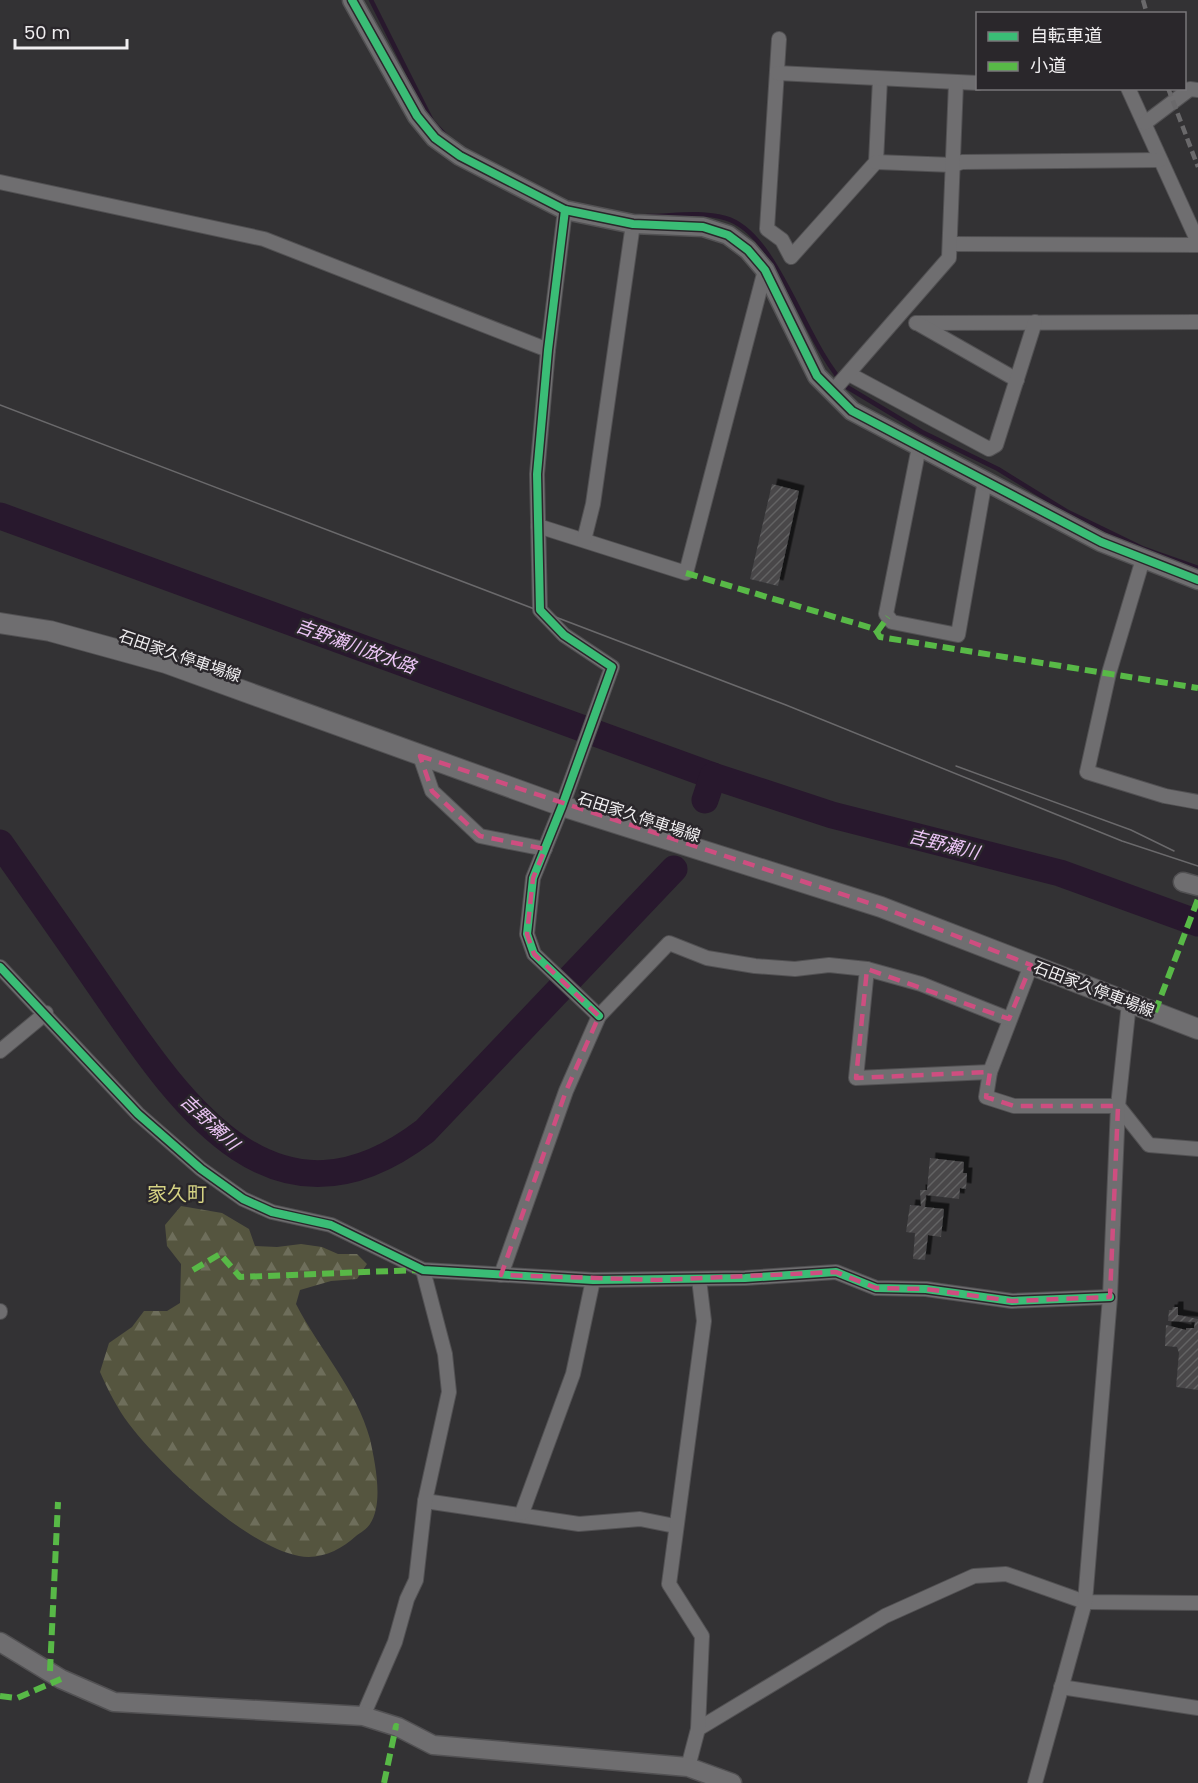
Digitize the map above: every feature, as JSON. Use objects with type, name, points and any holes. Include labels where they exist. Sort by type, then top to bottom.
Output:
[{"type":"main road","name":"石田家久停車場線","points":[[0,623],[60,634],[166,663],[562,806],[881,907],[1198,1029]]},
{"type":"street","points":[[352,0],[417,116],[435,138],[460,156],[565,210],[633,224],[718,230],[748,250],[765,270],[817,376],[841,382],[989,449],[996,445],[1035,322]]},
{"type":"street","points":[[779,39],[767,228],[782,240],[791,256],[876,162],[880,79]]},
{"type":"street","points":[[777,74],[976,83]]},
{"type":"street","points":[[841,382],[902,315],[949,258],[956,83]]},
{"type":"street","points":[[1145,123],[1190,89],[1198,90]]},
{"type":"street","points":[[950,244],[1198,243],[1129,90]]},
{"type":"street","points":[[876,162],[953,165],[962,162],[1160,160]]},
{"type":"street","points":[[0,182],[264,239],[548,350]]},
{"type":"street","points":[[565,210],[548,350],[537,474],[540,610],[564,635],[612,667],[562,806],[533,878],[527,934],[534,954],[599,1016]]},
{"type":"street","points":[[584,540],[593,504],[633,224]]},
{"type":"street","points":[[538,526],[686,573],[765,270]]},
{"type":"street","points":[[902,315],[1017,380]]},
{"type":"street","points":[[916,323],[1198,322]]},
{"type":"street","points":[[841,382],[860,416],[1101,542],[1198,580]]},
{"type":"street","points":[[919,447],[886,614],[892,622],[958,635],[985,480]]},
{"type":"street","points":[[1143,559],[1109,673],[1088,772],[1166,796],[1198,802]]},
{"type":"street","points":[[420,756],[432,791],[480,836],[545,849]]},
{"type":"street","points":[[501,1275],[566,1091],[599,1016],[669,943],[708,958],[755,966],[795,969],[829,965],[867,969],[921,984],[1009,1019]]},
{"type":"street","points":[[1031,965],[990,1072],[986,1097],[1014,1106],[1118,1106]]},
{"type":"street","points":[[0,967],[138,1114],[201,1169],[243,1199],[272,1212],[331,1225],[423,1270],[593,1280],[699,1280],[836,1272],[876,1288],[926,1289],[1012,1301],[1110,1297]]},
{"type":"street","points":[[867,969],[856,1078],[990,1072]]},
{"type":"street","points":[[1035,1783],[1085,1602],[1110,1297],[1118,1106],[1129,1003]]},
{"type":"street","points":[[0,1051],[46,1014]]},
{"type":"street","points":[[1118,1106],[1149,1145],[1198,1149]]},
{"type":"street","points":[[363,1716],[395,1642],[407,1599],[416,1580],[425,1501],[449,1392],[446,1354],[423,1270]]},
{"type":"street","points":[[522,1513],[573,1374],[593,1280]]},
{"type":"street","points":[[688,1767],[698,1729],[702,1636],[669,1584],[704,1321],[699,1280]]},
{"type":"street","points":[[425,1501],[522,1513],[579,1524],[640,1519],[675,1526]]},
{"type":"street","points":[[698,1729],[885,1616],[963,1579],[1006,1574],[1085,1602],[1198,1603]]},
{"type":"street","points":[[0,1642],[61,1679],[114,1702],[363,1716],[398,1727],[433,1745],[688,1767],[732,1783]]},
{"type":"street","points":[[1061,1687],[1198,1708]]},
{"type":"highlighted area","points":[[420,756],[881,907],[1031,965],[1009,1019],[867,969],[856,1078],[990,1072],[986,1097],[1014,1106],[1118,1106],[1110,1297],[1012,1301],[926,1289],[876,1288],[836,1272],[658,1280],[501,1275],[566,1091],[599,1016],[534,954],[527,934],[533,878],[545,849],[480,836],[432,791]]},
{"type":"green space","points":[[181,1206],[222,1213],[249,1229],[255,1246],[277,1247],[301,1244],[322,1247],[338,1254],[357,1254],[367,1264],[357,1279],[331,1281],[300,1290],[296,1304],[356,1404],[370,1439],[376,1471],[377,1505],[370,1524],[337,1550],[315,1557],[299,1556],[278,1549],[231,1521],[206,1502],[161,1461],[143,1441],[121,1412],[100,1372],[109,1343],[132,1327],[144,1311],[167,1311],[180,1303],[181,1264],[167,1246],[165,1225]]},
{"type":"building","points":[[772,484],[799,491],[778,586],[750,579]]},
{"type":"building","points":[[930,1158],[964,1162],[963,1173],[967,1173],[966,1189],[960,1188],[959,1199],[926,1195],[925,1207],[944,1209],[941,1237],[928,1235],[925,1260],[913,1259],[915,1233],[906,1232],[910,1205],[921,1206],[920,1190],[927,1190]]},
{"type":"building","points":[[1178,1307],[1178,1315],[1198,1319],[1198,1390],[1176,1387],[1179,1353],[1177,1347],[1165,1346],[1166,1325],[1186,1330],[1186,1328],[1194,1328],[1195,1322],[1168,1321],[1169,1310]]},
{"type":"waterway","points":[[371,0],[432,121],[446,136]]},
{"type":"waterway","points":[[647,216],[686,214],[716,216],[744,228],[761,245],[776,267],[832,369],[847,387],[922,432],[998,469],[1066,511],[1142,548],[1198,568]]},
{"type":"waterway","name":"吉野瀬川放水路","points":[[0,516],[713,776]]},
{"type":"waterway","name":"吉野瀬川","points":[[705,800],[713,776],[832,815],[1060,873],[1198,923]]},
{"type":"waterway","name":"吉野瀬川","points":[[0,843],[134,1036],[201,1117],[238,1147],[279,1167],[323,1174],[372,1162],[425,1131],[674,869]]},
{"type":"tram line","points":[[0,405],[786,705],[1122,841],[1198,866]]},
{"type":"tram line","points":[[956,766],[1131,830],[1174,851]]},
{"type":"railway","points":[[1143,0],[1146,12]]},
{"type":"railway","points":[[1169,90],[1198,167]]},
{"type":"marked path","points":[[686,573],[875,629],[880,637],[1198,688]]},
{"type":"marked path","points":[[877,632],[888,617]]},
{"type":"marked path","points":[[1155,1012],[1198,899]]},
{"type":"marked path","points":[[193,1270],[220,1254],[240,1277],[417,1270]]},
{"type":"marked path","points":[[50,1671],[58,1502]]},
{"type":"marked path","points":[[0,1696],[17,1698],[61,1679]]},
{"type":"marked path","points":[[384,1783],[396,1726],[398,1727]]},
{"type":"cycle path","points":[[352,0],[417,116],[435,138],[460,156],[565,210],[633,224],[703,227],[728,235],[748,250],[765,270],[817,376],[852,411],[1101,542],[1198,580]]},
{"type":"cycle path","points":[[565,210],[548,350],[537,474],[540,610],[564,635],[612,667],[562,806],[533,878],[527,934],[534,954],[599,1016]]},
{"type":"cycle path","points":[[0,967],[138,1114],[201,1169],[243,1199],[272,1212],[331,1225],[423,1270],[593,1280],[745,1278],[836,1272],[876,1288],[926,1289],[1012,1301],[1110,1297]]},
{"type":"district","name":"家久町","points":[[177,1194]]}]
